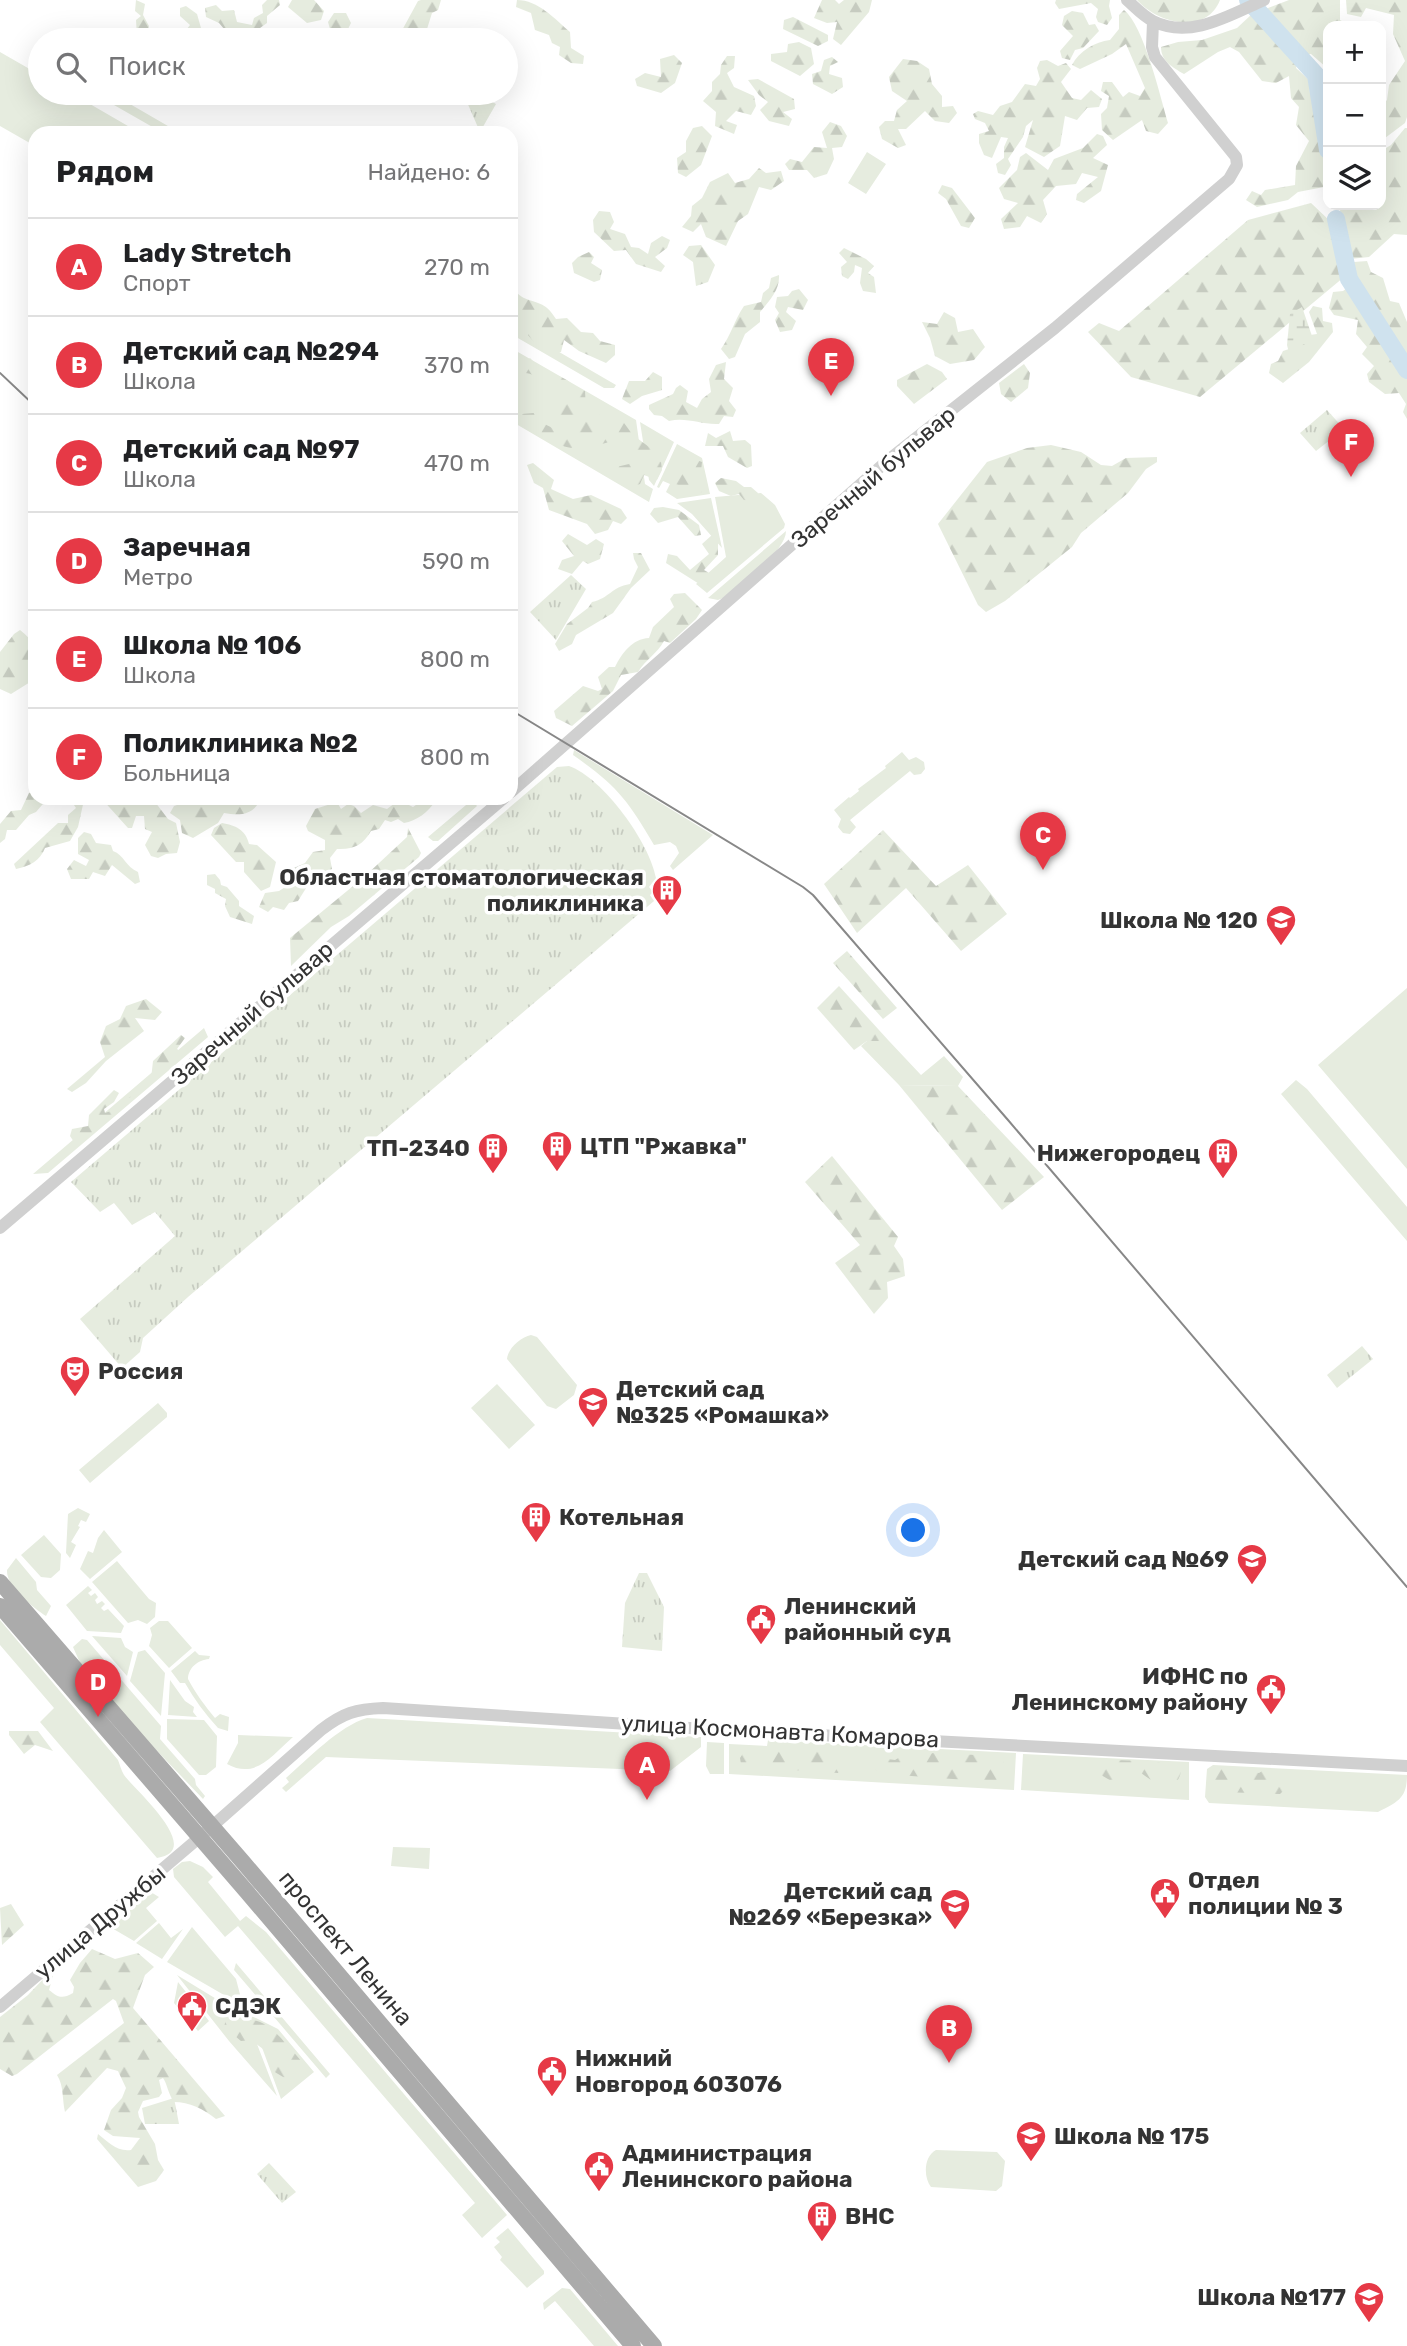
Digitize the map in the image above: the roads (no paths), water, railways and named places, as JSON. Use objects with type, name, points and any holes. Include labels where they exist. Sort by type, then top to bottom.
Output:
[{"type":"main road","name":"проспект Ленина","points":[[0,1582],[633,2346]]},
{"type":"main road","name":"проспект Ленина","points":[[0,1606],[206,1831],[654,2346]]},
{"type":"street","points":[[1127,0],[1153,22],[1192,28],[1209,25],[1264,0]]},
{"type":"street","name":"Заречный бульвар","points":[[518,786],[869,477],[1049,333],[1234,173],[1237,165],[1233,150],[1155,57],[1152,47],[1153,22]]},
{"type":"street","name":"Заречный бульвар","points":[[0,1228],[496,805]]},
{"type":"street","name":"улица Космонавта Комарова","points":[[206,1831],[321,1730],[337,1718],[359,1709],[423,1710],[705,1729],[1407,1766]]},
{"type":"street","name":"улица Дружбы","points":[[0,2007],[206,1831]]},
{"type":"waterway","points":[[1248,0],[1316,75],[1328,147]]},
{"type":"waterway","points":[[1336,219],[1349,279],[1407,370]]},
{"type":"tram line","points":[[0,373],[28,399]]},
{"type":"tram line","points":[[518,714],[813,895],[1407,1587]]},
{"type":"place","name":"Школа № 106","points":[[831,396]]},
{"type":"place","name":"Поликлиника №2","points":[[1351,477]]},
{"type":"place","name":"Детский сад №97","points":[[1043,870]]},
{"type":"place","name":"Областная стоматологическая поликлиника","points":[[667,917]]},
{"type":"place","name":"Школа № 120","points":[[1281,947]]},
{"type":"place","name":"ЦТП \"Ржавка\"","points":[[557,1173]]},
{"type":"place","name":"ТП-2340","points":[[493,1175]]},
{"type":"place","name":"Нижегородец","points":[[1223,1180]]},
{"type":"place","name":"Россия","points":[[75,1398]]},
{"type":"place","name":"Детский сад №325 «Ромашка»","points":[[593,1429]]},
{"type":"place","name":"Котельная","points":[[536,1544]]},
{"type":"place","name":"Детский сад №69","points":[[1252,1586]]},
{"type":"place","name":"Ленинский районный суд","points":[[761,1646]]},
{"type":"place","name":"ИФНС по Ленинскому району","points":[[1271,1716]]},
{"type":"place","name":"Заречная","points":[[98,1717]]},
{"type":"place","name":"Lady Stretch","points":[[647,1800]]},
{"type":"place","name":"Отдел полиции № 3","points":[[1165,1920]]},
{"type":"place","name":"Детский сад №269 «Березка»","points":[[955,1931]]},
{"type":"place","name":"СДЭК","points":[[192,2033]]},
{"type":"place","name":"Детский сад №294","points":[[949,2063]]},
{"type":"place","name":"Нижний Новгород 603076","points":[[552,2098]]},
{"type":"place","name":"Школа № 175","points":[[1031,2163]]},
{"type":"place","name":"Администрация Ленинского района","points":[[599,2193]]},
{"type":"place","name":"ВНС","points":[[822,2243]]},
{"type":"place","name":"Школа №177","points":[[1369,2324]]}]
